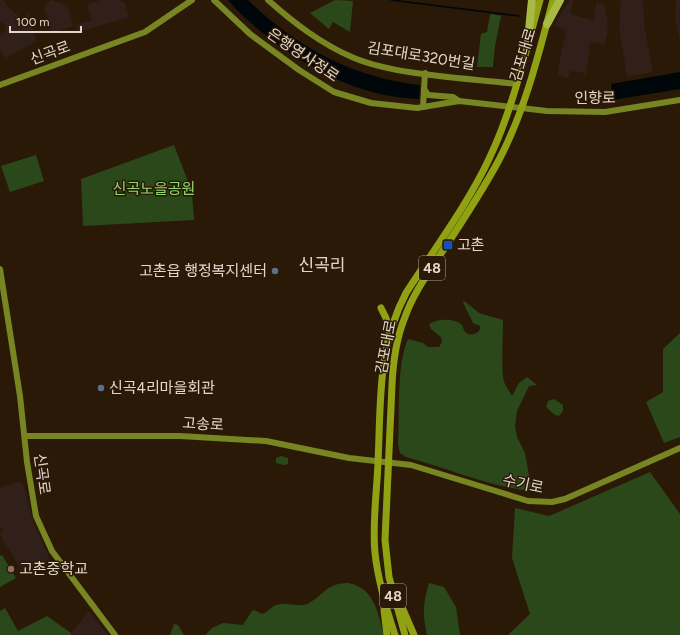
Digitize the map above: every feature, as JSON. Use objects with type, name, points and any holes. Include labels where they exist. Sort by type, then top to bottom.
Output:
[{"type":"highway","points":[[528,40],[532,0]]},
{"type":"highway","points":[[546,24],[560,0]]},
{"type":"main road","name":"김포대로","points":[[395,635],[382,592],[374,535],[382,366],[389,333],[406,293],[480,177],[496,145],[510,106],[540,0]]},
{"type":"main road","name":"김포대로","points":[[405,635],[389,577],[385,540],[393,368],[405,316],[420,287],[495,168],[521,107],[553,0]]},
{"type":"main road","points":[[381,308],[385,315],[389,333]]},
{"type":"main road","points":[[389,577],[414,635]]},
{"type":"main road","points":[[382,592],[387,635]]},
{"type":"street","name":"신곡로","points":[[0,85],[145,32],[192,0]]},
{"type":"street","name":"은행영사정로","points":[[214,0],[234,20],[275,53],[334,92],[371,103],[408,108],[459,101],[510,106]]},
{"type":"street","name":"김포대로320번길","points":[[268,0],[306,31],[334,49],[377,65],[425,73],[516,84]]},
{"type":"street","points":[[423,107],[425,73]]},
{"type":"street","points":[[424,89],[428,95],[453,97],[459,101]]},
{"type":"street","name":"인향로","points":[[510,106],[557,111],[605,112],[680,100]]},
{"type":"street","name":"신곡로","points":[[0,269],[20,396],[32,500],[36,516],[45,539],[59,561],[115,635]]},
{"type":"street","name":"고송로","points":[[25,436],[159,436],[247,439],[282,443],[349,458],[378,462]]},
{"type":"street","name":"수기로","points":[[378,462],[411,465],[519,499],[545,503],[570,497],[680,448]]},
{"type":"shaded area","points":[[0,0],[3,0],[10,9],[23,19],[28,13],[37,41],[6,58],[0,51],[0,36],[3,34],[7,26],[0,22]]},
{"type":"shaded area","points":[[51,0],[67,5],[74,26],[52,33],[44,7]]},
{"type":"shaded area","points":[[100,0],[119,0],[125,3],[129,17],[78,32],[76,25],[92,20],[87,5]]},
{"type":"shaded area","points":[[228,0],[248,0],[286,32],[326,57],[348,67],[395,81],[420,85],[419,99],[390,96],[369,91],[326,74],[289,53],[241,14]]},
{"type":"shaded area","points":[[570,0],[573,0],[571,14],[594,21],[596,2],[605,5],[608,26],[607,34],[604,45],[590,42],[586,77],[584,73],[570,71],[568,78],[557,75],[566,30],[555,26],[558,18]]},
{"type":"shaded area","points":[[621,0],[643,0],[644,24],[653,72],[627,77],[619,27]]},
{"type":"shaded area","points":[[676,0],[680,0],[680,42],[675,19]]},
{"type":"shaded area","points":[[680,72],[680,89],[613,100],[611,84]]},
{"type":"shaded area","points":[[20,482],[24,486],[33,521],[49,557],[49,559],[24,574],[0,535],[3,529],[0,527],[0,490],[2,487]]},
{"type":"shaded area","points":[[89,611],[108,635],[70,635],[71,633]]},
{"type":"green space","points":[[335,0],[353,1],[350,32],[333,22],[329,29],[310,13]]},
{"type":"green space","points":[[490,15],[501,16],[495,46],[493,67],[477,67],[481,34],[487,32]]},
{"type":"green space","name":"신곡노을공원","points":[[174,145],[192,192],[194,220],[83,226],[81,179]]},
{"type":"green space","points":[[36,155],[44,181],[10,192],[1,166]]},
{"type":"green space","points":[[463,300],[479,313],[503,320],[503,377],[504,382],[512,396],[519,383],[527,377],[537,385],[529,386],[517,411],[515,426],[517,437],[525,453],[532,491],[500,486],[406,457],[400,453],[398,445],[399,390],[404,350],[408,339],[423,343],[428,347],[439,347],[442,342],[441,337],[431,329],[429,324],[441,320],[449,320],[461,324],[465,332],[468,334],[478,332],[480,326],[473,323]]},
{"type":"green space","points":[[680,333],[680,437],[664,443],[646,402],[663,392],[663,349]]},
{"type":"green space","points":[[554,399],[563,405],[563,411],[559,416],[555,415],[546,407],[548,401]]},
{"type":"green space","points":[[281,456],[288,458],[288,464],[284,465],[276,463],[276,458]]},
{"type":"green space","points":[[650,472],[680,514],[680,635],[508,635],[530,614],[512,558],[515,508],[549,516]]},
{"type":"green space","points":[[2,555],[16,578],[0,587],[0,556]]},
{"type":"green space","points":[[348,583],[357,585],[364,590],[374,602],[384,635],[205,635],[212,628],[223,623],[243,625],[254,610],[262,614],[277,605],[307,604],[329,588]]},
{"type":"green space","points":[[429,583],[444,587],[456,607],[460,635],[427,635],[424,621],[424,609],[425,597]]},
{"type":"green space","points":[[5,608],[18,631],[47,616],[71,633],[70,635],[0,635],[0,611]]},
{"type":"green space","points":[[174,624],[178,625],[184,635],[170,635]]},
{"type":"waterway","points":[[391,0],[519,16]]},
{"type":"place","name":"고촌","points":[[448,245]]},
{"type":"place","name":"고촌읍 행정복지센터","points":[[275,271]]},
{"type":"place","name":"신곡4리마을회관","points":[[101,388]]},
{"type":"place","name":"고촌중학교","points":[[11,569]]},
{"type":"district","name":"신곡리","points":[[322,265]]}]
